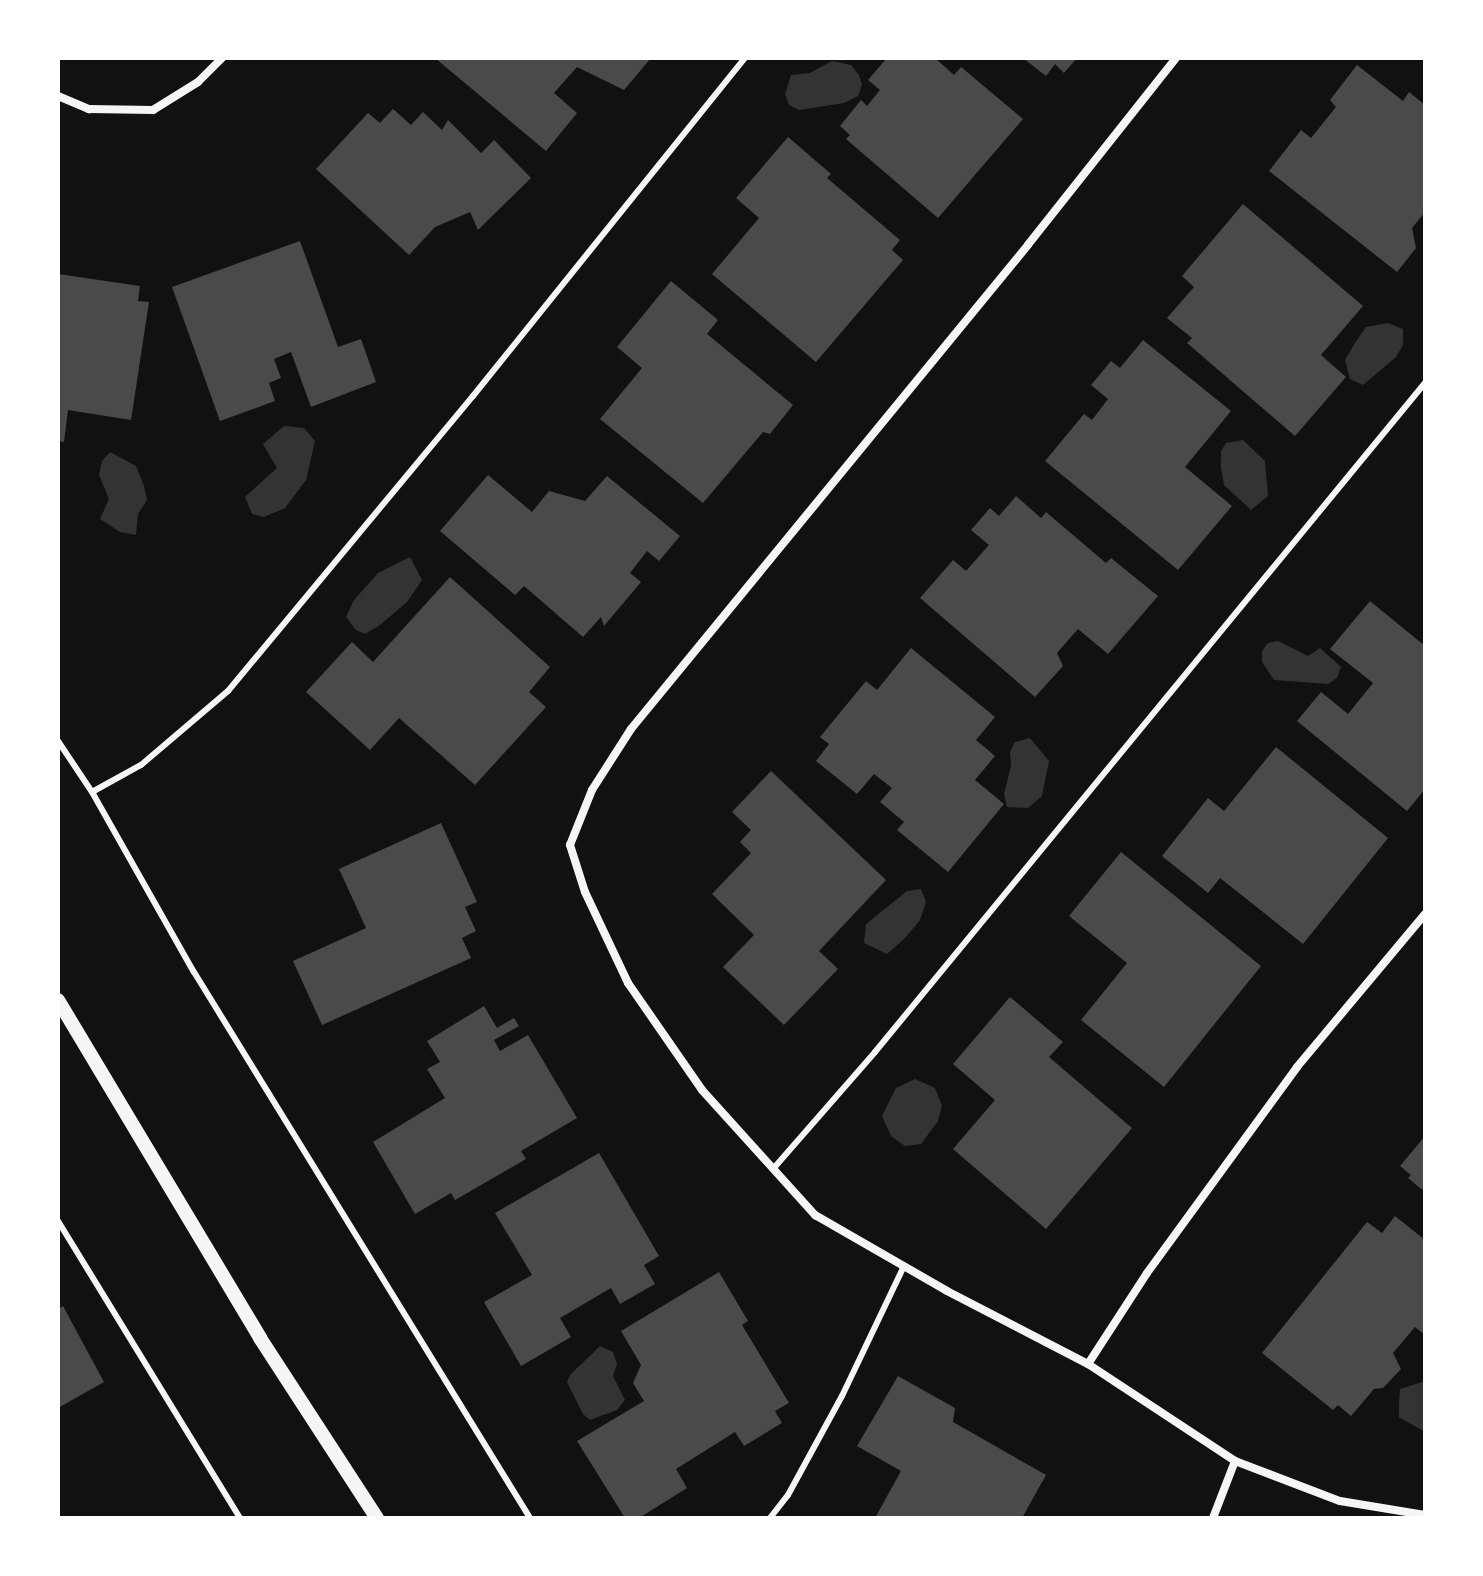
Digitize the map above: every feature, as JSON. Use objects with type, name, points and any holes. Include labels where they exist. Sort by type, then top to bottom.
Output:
[{"type":"street","points":[[58,96],[89,109],[153,110],[198,82],[222,58]]},
{"type":"street","points":[[1176,58],[1028,245],[631,729],[592,790],[570,845],[585,892],[628,983],[702,1090],[815,1215],[1088,1364],[1235,1461],[1340,1501],[1425,1515]]},
{"type":"street","points":[[1088,1364],[1147,1273],[1297,1067],[1425,914]]},
{"type":"street","points":[[58,1000],[260,1338],[377,1518]]},
{"type":"street","points":[[1213,1518],[1235,1461]]},
{"type":"lane","points":[[92,792],[141,765],[228,691],[473,396],[745,58]]},
{"type":"lane","points":[[773,1169],[875,1052],[1425,383]]},
{"type":"lane","points":[[58,741],[92,792],[194,972],[530,1518]]},
{"type":"lane","points":[[58,1221],[240,1518]]},
{"type":"lane","points":[[770,1518],[788,1495],[842,1396],[904,1266]]},
{"type":"shaded area","points":[[832,61],[851,65],[859,75],[862,85],[858,96],[844,103],[799,110],[789,105],[785,94],[791,75],[810,73]]},
{"type":"shaded area","points":[[1388,323],[1403,329],[1403,345],[1396,357],[1363,385],[1350,379],[1345,360],[1355,343],[1366,327]]},
{"type":"shaded area","points":[[284,426],[304,428],[315,441],[306,480],[285,508],[264,517],[252,514],[245,497],[277,468],[263,444]]},
{"type":"shaded area","points":[[1243,440],[1265,461],[1268,496],[1251,510],[1224,485],[1221,468],[1221,451],[1226,443]]},
{"type":"shaded area","points":[[110,452],[136,466],[144,486],[147,500],[138,514],[136,535],[120,532],[100,519],[109,499],[99,475],[102,461]]},
{"type":"shaded area","points":[[410,557],[422,580],[407,602],[365,634],[356,630],[346,617],[354,600],[378,573]]},
{"type":"shaded area","points":[[1278,641],[1308,656],[1320,648],[1341,667],[1337,678],[1328,684],[1274,680],[1262,662],[1262,651],[1268,643]]},
{"type":"shaded area","points":[[1030,738],[1049,761],[1042,796],[1028,808],[1007,807],[1004,794],[1011,766],[1010,752],[1015,742]]},
{"type":"shaded area","points":[[921,889],[926,902],[920,920],[905,938],[887,954],[864,943],[866,924],[907,891]]},
{"type":"shaded area","points":[[915,1079],[935,1088],[942,1106],[938,1121],[921,1144],[905,1146],[891,1136],[882,1116],[896,1088]]},
{"type":"shaded area","points":[[600,1346],[613,1352],[617,1364],[613,1376],[625,1400],[617,1410],[590,1420],[583,1414],[567,1382],[570,1375]]},
{"type":"shaded area","points":[[1425,1381],[1425,1432],[1399,1417],[1399,1404],[1400,1389]]},
{"type":"building","points":[[435,58],[651,58],[624,90],[577,67],[554,93],[577,113],[546,151]]},
{"type":"building","points":[[887,58],[935,58],[954,75],[961,67],[1023,119],[938,218],[846,139],[850,135],[840,126],[861,100],[867,106],[880,90],[868,80]]},
{"type":"building","points":[[1023,58],[1077,58],[1064,73],[1055,64],[1046,76]]},
{"type":"building","points":[[1357,65],[1403,101],[1409,92],[1425,105],[1425,212],[1412,228],[1416,248],[1397,272],[1269,171],[1301,130],[1311,138],[1336,107],[1330,100]]},
{"type":"building","points":[[393,109],[411,125],[423,112],[442,130],[448,120],[481,153],[494,140],[531,178],[478,230],[470,212],[435,227],[409,255],[316,169],[368,113],[380,123]]},
{"type":"building","points":[[788,137],[831,174],[827,178],[900,240],[892,250],[903,260],[816,362],[712,274],[759,218],[736,198]]},
{"type":"building","points":[[1243,204],[1363,306],[1321,355],[1346,377],[1295,436],[1187,343],[1192,338],[1167,318],[1194,287],[1182,276]]},
{"type":"building","points":[[300,241],[338,347],[361,339],[376,382],[311,407],[291,352],[274,359],[281,378],[269,383],[275,401],[220,421],[172,287]]},
{"type":"building","points":[[58,274],[140,286],[138,301],[149,302],[131,420],[68,410],[64,442],[58,441]]},
{"type":"building","points":[[671,281],[718,320],[707,334],[793,405],[770,434],[763,432],[703,503],[600,419],[642,368],[617,347]]},
{"type":"building","points":[[1143,340],[1231,411],[1185,467],[1232,506],[1178,570],[1045,461],[1084,414],[1092,420],[1108,399],[1091,385],[1111,361],[1120,368]]},
{"type":"building","points":[[488,475],[532,512],[549,491],[585,501],[607,476],[680,536],[659,561],[647,551],[630,573],[641,582],[604,626],[601,617],[583,637],[524,586],[515,595],[440,531]]},
{"type":"building","points":[[1016,496],[1041,518],[1046,512],[1106,563],[1111,558],[1158,596],[1108,654],[1078,629],[1057,653],[1063,666],[1035,697],[920,598],[953,560],[966,571],[989,545],[971,530],[990,508],[999,516]]},
{"type":"building","points":[[450,577],[550,667],[529,692],[546,707],[475,785],[399,718],[370,750],[306,692],[352,642],[373,662]]},
{"type":"building","points":[[1370,601],[1425,646],[1425,789],[1407,811],[1297,721],[1321,692],[1348,714],[1373,683],[1330,649]]},
{"type":"building","points":[[911,648],[995,717],[976,740],[995,756],[975,780],[1004,804],[948,872],[897,830],[904,822],[880,802],[892,788],[874,774],[857,794],[816,761],[829,744],[820,737],[866,681],[877,690]]},
{"type":"building","points":[[1276,747],[1388,838],[1303,944],[1220,878],[1208,893],[1162,856],[1208,798],[1224,811]]},
{"type":"building","points":[[771,771],[886,880],[819,951],[838,969],[784,1025],[723,967],[754,935],[712,894],[751,853],[740,842],[751,830],[732,812]]},
{"type":"building","points":[[441,823],[477,902],[465,907],[476,931],[462,938],[471,958],[322,1025],[293,961],[366,928],[339,869]]},
{"type":"building","points":[[1121,852],[1261,966],[1164,1087],[1081,1020],[1127,963],[1069,916]]},
{"type":"building","points":[[1010,997],[1063,1042],[1049,1057],[1132,1128],[1046,1229],[953,1149],[995,1100],[953,1064]]},
{"type":"building","points":[[484,1006],[497,1028],[514,1018],[519,1026],[494,1040],[500,1051],[528,1035],[577,1118],[521,1151],[526,1159],[455,1200],[451,1193],[415,1214],[373,1142],[445,1098],[427,1069],[440,1062],[427,1041]]},
{"type":"building","points":[[1425,1136],[1425,1192],[1408,1178],[1411,1175],[1400,1166]]},
{"type":"building","points":[[599,1153],[659,1256],[644,1265],[655,1284],[620,1304],[611,1288],[560,1318],[571,1337],[521,1366],[484,1302],[532,1275],[495,1213]]},
{"type":"building","points":[[1395,1216],[1425,1240],[1425,1335],[1415,1327],[1393,1353],[1401,1369],[1383,1388],[1374,1389],[1351,1416],[1338,1405],[1333,1410],[1262,1353],[1367,1222],[1382,1233]]},
{"type":"building","points":[[719,1272],[748,1321],[742,1325],[789,1403],[775,1411],[782,1423],[744,1446],[735,1432],[676,1469],[687,1488],[639,1518],[625,1518],[577,1441],[644,1401],[633,1383],[641,1365],[621,1331]]},
{"type":"building","points":[[63,1306],[104,1382],[58,1408],[58,1309]]},
{"type":"building","points":[[898,1376],[955,1408],[953,1422],[1046,1475],[1022,1518],[875,1518],[901,1471],[857,1446]]}]
